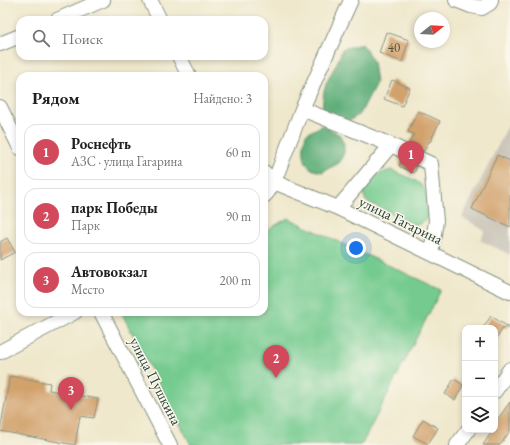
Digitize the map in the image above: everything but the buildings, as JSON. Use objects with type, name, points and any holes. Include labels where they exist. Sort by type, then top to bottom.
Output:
[{"type":"street","points":[[66,16],[103,0]]},
{"type":"street","points":[[150,0],[158,16]]},
{"type":"street","points":[[269,177],[302,110],[351,0]]},
{"type":"street","points":[[456,0],[471,6],[482,8],[490,3],[491,0]]},
{"type":"street","points":[[0,44],[16,38]]},
{"type":"street","points":[[181,60],[187,72]]},
{"type":"street","points":[[0,107],[16,140]]},
{"type":"street","points":[[302,110],[390,145],[431,164],[436,221],[431,253]]},
{"type":"street","points":[[338,208],[390,145]]},
{"type":"street","name":"улица Гагарина","points":[[269,177],[338,208],[510,292]]},
{"type":"street","points":[[0,352],[68,316]]},
{"type":"street","name":"улица Пушкина","points":[[103,316],[170,445]]},
{"type":"street","points":[[498,387],[510,369]]},
{"type":"street","points":[[458,445],[466,433]]},
{"type":"shaded area","points":[[510,122],[510,255],[480,240],[485,231],[462,217]]},
{"type":"green space","points":[[362,44],[373,61],[376,83],[360,114],[349,121],[323,113],[325,87],[342,49]]},
{"type":"green space","points":[[323,125],[340,135],[344,144],[344,153],[339,163],[322,172],[314,170],[308,166],[304,158],[304,143],[306,134]]},
{"type":"green space","points":[[391,170],[414,180],[424,189],[428,197],[429,213],[426,220],[422,223],[415,225],[366,201],[364,189],[366,184],[380,174]]},
{"type":"green space","points":[[288,218],[441,290],[362,444],[191,445],[123,316],[268,316],[268,230]]},
{"type":"place","name":"Роснефть","points":[[411,174]]},
{"type":"place","name":"парк Победы","points":[[276,378]]},
{"type":"place","name":"Автовокзал","points":[[71,410]]}]
